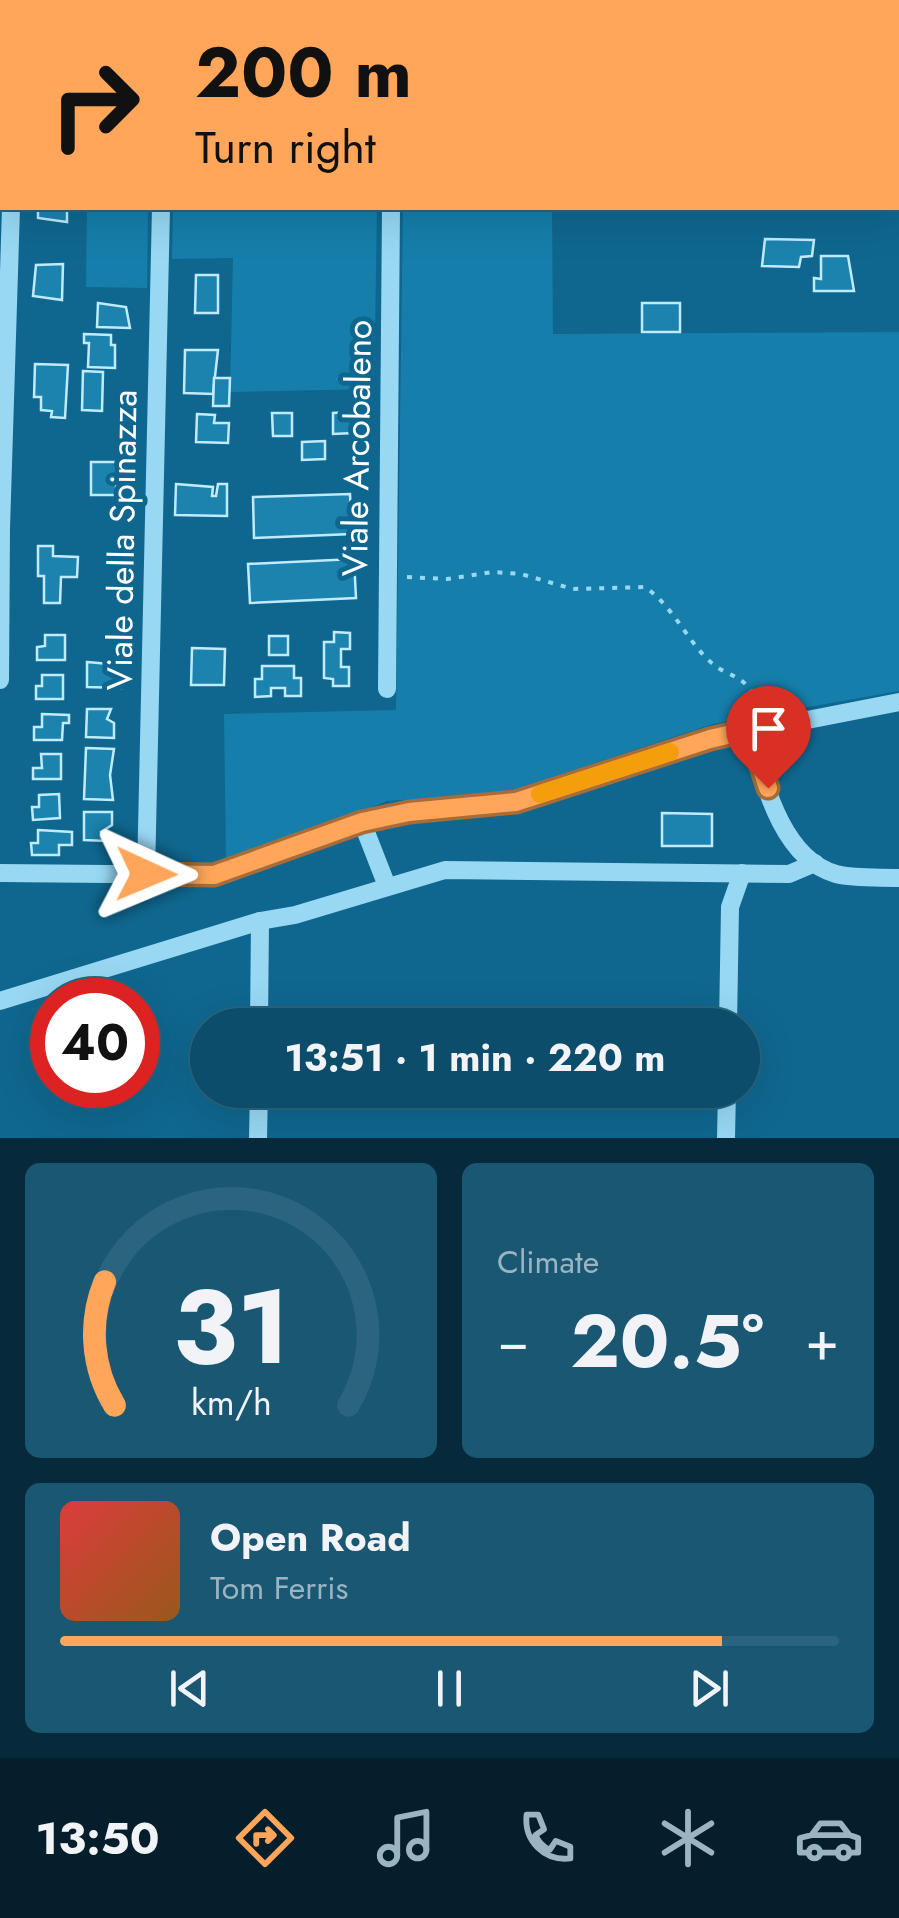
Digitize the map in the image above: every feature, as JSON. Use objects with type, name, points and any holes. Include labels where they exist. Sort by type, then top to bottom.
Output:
[{"type":"street","points":[[0,680],[0,528],[11,210]]},
{"type":"street","name":"Viale della Spinazza","points":[[146,874],[161,210]]},
{"type":"street","name":"Viale Arcobaleno","points":[[387,689],[391,210]]},
{"type":"street","points":[[0,873],[214,875],[362,822],[409,812],[516,802],[710,739],[899,702]]},
{"type":"street","points":[[756,729],[778,816],[792,840],[815,863],[832,873],[899,878]]},
{"type":"street","points":[[362,822],[387,886]]},
{"type":"street","points":[[0,1002],[260,921],[295,915],[445,870],[789,874],[815,863]]},
{"type":"street","points":[[728,1008],[730,907],[742,873]]},
{"type":"street","points":[[259,1008],[260,921]]},
{"type":"street","points":[[258,1138],[259,1108]]},
{"type":"street","points":[[726,1138],[727,1108]]},
{"type":"path","points":[[388,576],[447,578],[493,572],[522,574],[573,589],[646,587],[679,619],[718,668],[740,678],[754,693],[756,729]]},
{"type":"shaded area","points":[[87,210],[148,210],[147,288],[86,287]]},
{"type":"shaded area","points":[[173,210],[377,210],[374,389],[230,392],[233,258],[172,259]]},
{"type":"shaded area","points":[[403,210],[552,210],[553,334],[899,332],[899,691],[713,724],[505,793],[387,801],[254,854],[226,860],[224,714],[396,710]]},
{"type":"building","points":[[38,210],[67,210],[67,222],[38,218]]},
{"type":"building","points":[[765,239],[814,240],[812,256],[801,257],[799,267],[762,266]]},
{"type":"building","points":[[821,256],[848,256],[854,291],[814,291],[814,278],[821,279]]},
{"type":"building","points":[[63,264],[62,300],[33,296],[36,265]]},
{"type":"building","points":[[196,275],[218,275],[218,313],[195,313]]},
{"type":"building","points":[[98,303],[126,307],[130,328],[97,327]]},
{"type":"building","points":[[642,303],[680,303],[680,332],[642,332]]},
{"type":"building","points":[[84,334],[111,335],[115,368],[88,367],[89,343],[84,343]]},
{"type":"building","points":[[185,350],[218,350],[213,394],[184,393]]},
{"type":"building","points":[[35,364],[68,365],[65,418],[51,417],[52,411],[41,410],[41,397],[34,397]]},
{"type":"building","points":[[83,371],[103,372],[102,411],[82,410]]},
{"type":"building","points":[[214,378],[230,378],[229,406],[213,406]]},
{"type":"building","points":[[353,412],[354,433],[333,434],[333,413]]},
{"type":"building","points":[[272,413],[292,413],[292,436],[273,436]]},
{"type":"building","points":[[197,414],[215,415],[214,423],[229,423],[228,443],[196,442]]},
{"type":"building","points":[[325,441],[325,459],[302,460],[302,442]]},
{"type":"building","points":[[91,462],[116,462],[116,495],[91,495]]},
{"type":"building","points":[[176,484],[213,487],[212,496],[216,496],[218,484],[227,484],[227,516],[175,515]]},
{"type":"building","points":[[350,494],[352,534],[254,538],[253,497]]},
{"type":"building","points":[[38,546],[53,546],[53,556],[78,557],[77,577],[61,577],[60,603],[44,603],[44,576],[38,576]]},
{"type":"building","points":[[354,559],[356,598],[250,603],[248,564]]},
{"type":"building","points":[[334,632],[350,633],[350,649],[341,649],[341,667],[349,667],[349,686],[333,686],[333,679],[324,678],[324,642],[334,642]]},
{"type":"building","points":[[45,635],[65,635],[65,660],[37,660],[37,647],[45,646]]},
{"type":"building","points":[[269,636],[288,636],[288,655],[269,655]]},
{"type":"building","points":[[192,648],[225,649],[224,685],[191,685]]},
{"type":"building","points":[[87,662],[121,665],[121,688],[87,687]]},
{"type":"building","points":[[262,666],[294,666],[294,678],[301,678],[301,696],[285,696],[285,688],[271,688],[271,696],[255,697],[255,679],[262,679]]},
{"type":"building","points":[[42,675],[63,675],[63,699],[36,699],[36,686],[42,686]]},
{"type":"building","points":[[87,709],[111,709],[107,719],[114,723],[114,738],[86,737]]},
{"type":"building","points":[[42,714],[69,715],[69,723],[63,723],[62,740],[34,740],[34,727],[42,727]]},
{"type":"building","points":[[86,748],[114,749],[110,775],[113,800],[84,799]]},
{"type":"building","points":[[41,754],[61,754],[61,779],[33,779],[33,768],[42,768]]},
{"type":"building","points":[[59,794],[60,818],[33,820],[32,807],[39,807],[39,795]]},
{"type":"building","points":[[84,812],[112,812],[112,825],[101,832],[106,841],[84,840]]},
{"type":"building","points":[[662,813],[712,814],[712,846],[662,846]]},
{"type":"building","points":[[38,830],[72,832],[72,845],[59,845],[59,855],[32,855],[31,843],[38,843]]},
{"type":"slow traffic","points":[[540,794],[670,752]]},
{"type":"route","points":[[146,874],[214,875],[362,822],[409,812],[516,802],[749,730],[768,788]]}]
